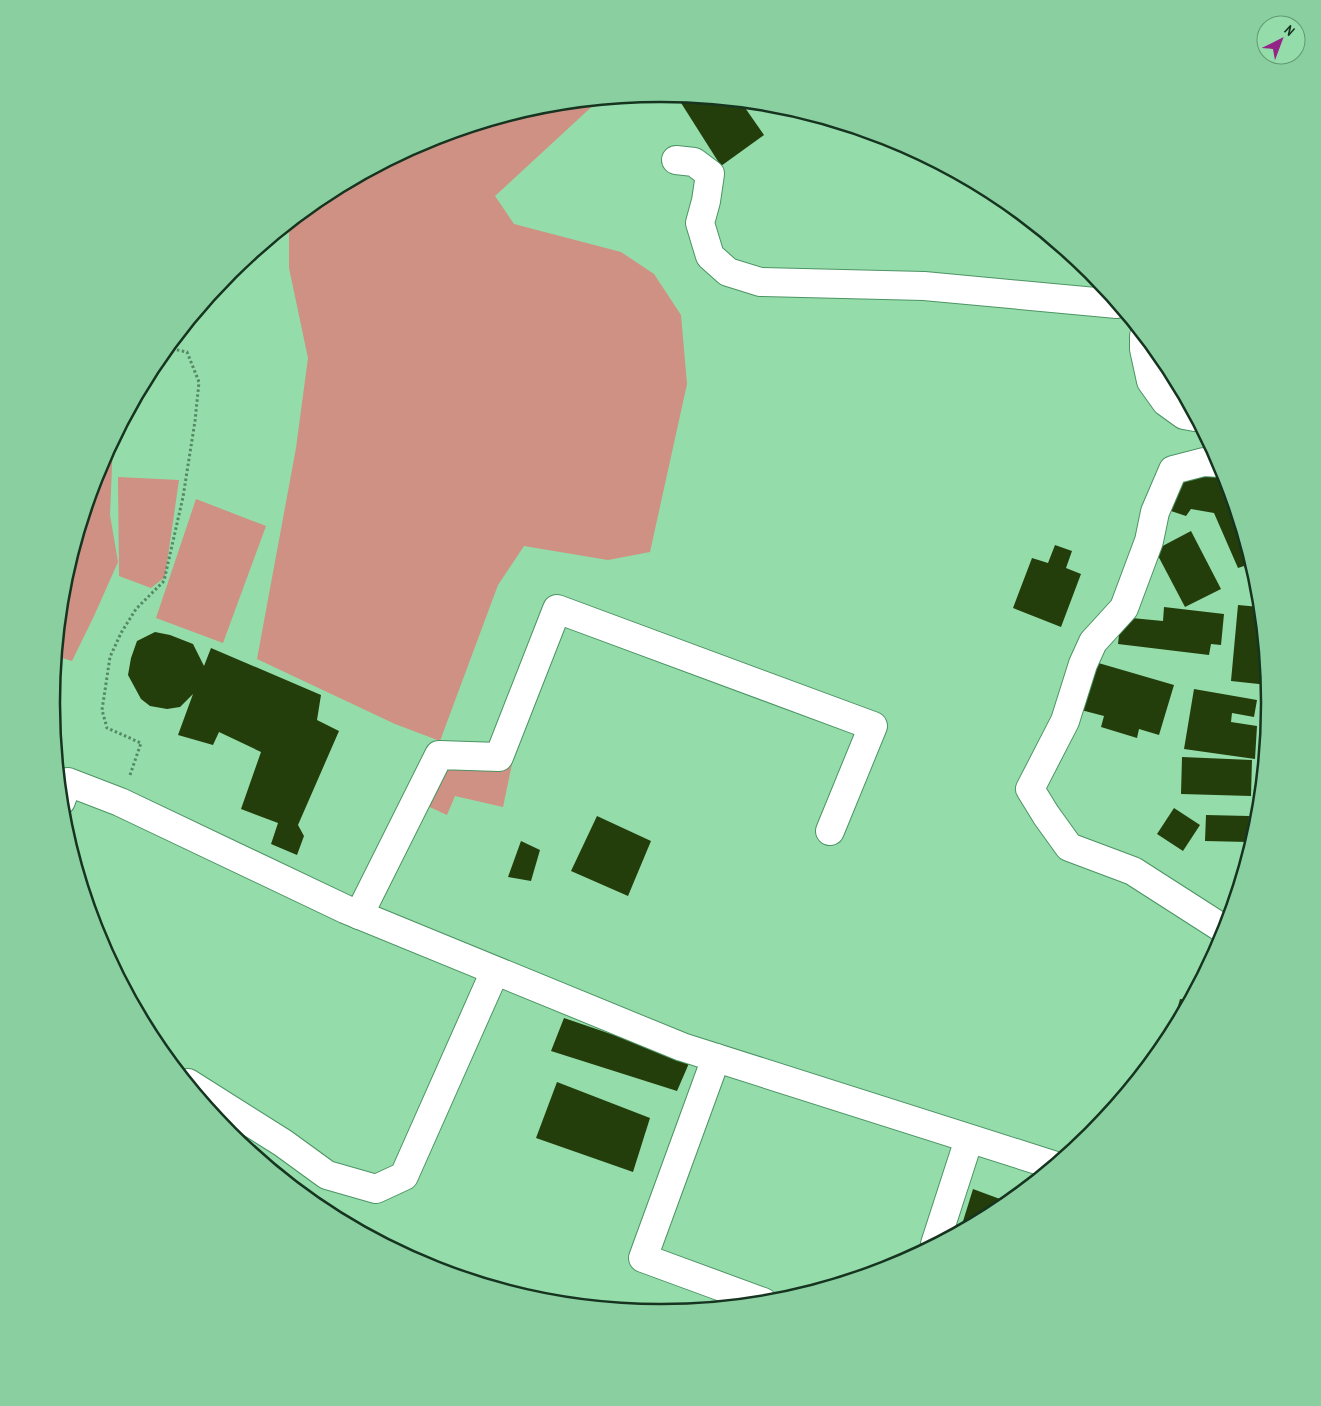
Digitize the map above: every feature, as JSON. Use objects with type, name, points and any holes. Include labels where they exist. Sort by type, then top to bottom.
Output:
[{"type":"street","points":[[676,160],[694,162],[710,174],[700,224],[710,256],[728,272],[760,282],[924,286],[1108,303]]},
{"type":"street","points":[[1144,347],[1151,381],[1166,402],[1188,416]]},
{"type":"street","points":[[1210,462],[1204,462],[1173,470],[1154,512],[1149,541],[1124,608],[1094,642],[1083,664],[1065,721],[1030,789],[1069,847],[1133,871],[1218,925]]},
{"type":"street","points":[[359,915],[439,755],[499,757],[558,609],[873,726],[830,831]]},
{"type":"street","points":[[66,787],[68,782],[120,802],[359,915],[682,1047],[969,1140],[1045,1163]]},
{"type":"street","points":[[204,1093],[283,1143],[327,1176],[376,1189],[404,1176],[495,971]]},
{"type":"street","points":[[716,1058],[643,1258],[748,1297]]},
{"type":"street","points":[[938,1236],[969,1140]]},
{"type":"path","points":[[120,802],[141,743],[106,728],[102,710],[110,657],[121,633],[136,609],[164,581],[183,497],[200,382],[187,352],[175,349]]},
{"type":"shaded area","points":[[591,107],[495,196],[514,224],[621,252],[654,274],[681,315],[687,384],[650,552],[608,560],[524,546],[498,585],[440,741],[395,724],[257,659],[296,448],[308,358],[289,268],[289,232],[327,204],[395,164],[467,134],[543,114]]},
{"type":"shaded area","points":[[112,459],[110,515],[118,562],[72,661],[62,658],[72,586],[80,548],[92,510]]},
{"type":"shaded area","points":[[118,477],[179,480],[165,577],[151,588],[119,576]]},
{"type":"shaded area","points":[[196,499],[266,526],[223,643],[156,618]]},
{"type":"shaded area","points":[[441,761],[512,764],[503,807],[455,796],[447,815],[421,803]]},
{"type":"building","points":[[681,103],[746,109],[764,135],[721,166]]},
{"type":"building","points":[[1209,471],[1215,473],[1229,510],[1245,569],[1244,566],[1238,568],[1214,513],[1191,509],[1186,516],[1168,510],[1179,476]]},
{"type":"building","points":[[1191,531],[1221,589],[1185,607],[1155,550]]},
{"type":"building","points":[[1055,545],[1072,551],[1066,568],[1081,574],[1061,627],[1013,608],[1032,558],[1048,563]]},
{"type":"building","points":[[1238,605],[1253,606],[1260,664],[1261,684],[1231,681]]},
{"type":"building","points":[[1164,607],[1224,614],[1221,645],[1211,644],[1209,655],[1118,644],[1121,617],[1163,621]]},
{"type":"building","points":[[155,632],[170,635],[193,644],[204,666],[211,648],[321,695],[317,720],[339,731],[298,825],[304,836],[297,855],[271,844],[278,823],[241,809],[261,752],[219,732],[213,745],[178,735],[193,694],[180,707],[167,709],[150,706],[141,699],[128,675],[131,658],[137,641]]},
{"type":"building","points":[[1095,662],[1174,685],[1159,735],[1139,729],[1137,738],[1101,727],[1104,716],[1081,710]]},
{"type":"building","points":[[1194,689],[1257,700],[1254,717],[1232,713],[1231,722],[1257,726],[1255,759],[1184,749]]},
{"type":"building","points":[[1182,757],[1252,760],[1251,796],[1181,794]]},
{"type":"building","points":[[1174,808],[1200,825],[1183,851],[1157,834]]},
{"type":"building","points":[[1206,815],[1249,816],[1244,842],[1205,841]]},
{"type":"building","points":[[597,816],[651,841],[628,896],[571,871]]},
{"type":"building","points":[[521,841],[540,850],[531,881],[508,877]]},
{"type":"building","points":[[1180,999],[1183,999],[1181,1003],[1177,1009]]},
{"type":"building","points":[[564,1018],[690,1061],[677,1091],[551,1051]]},
{"type":"building","points":[[557,1082],[650,1118],[633,1172],[536,1138]]},
{"type":"building","points":[[973,1189],[999,1199],[994,1202],[963,1222]]}]
